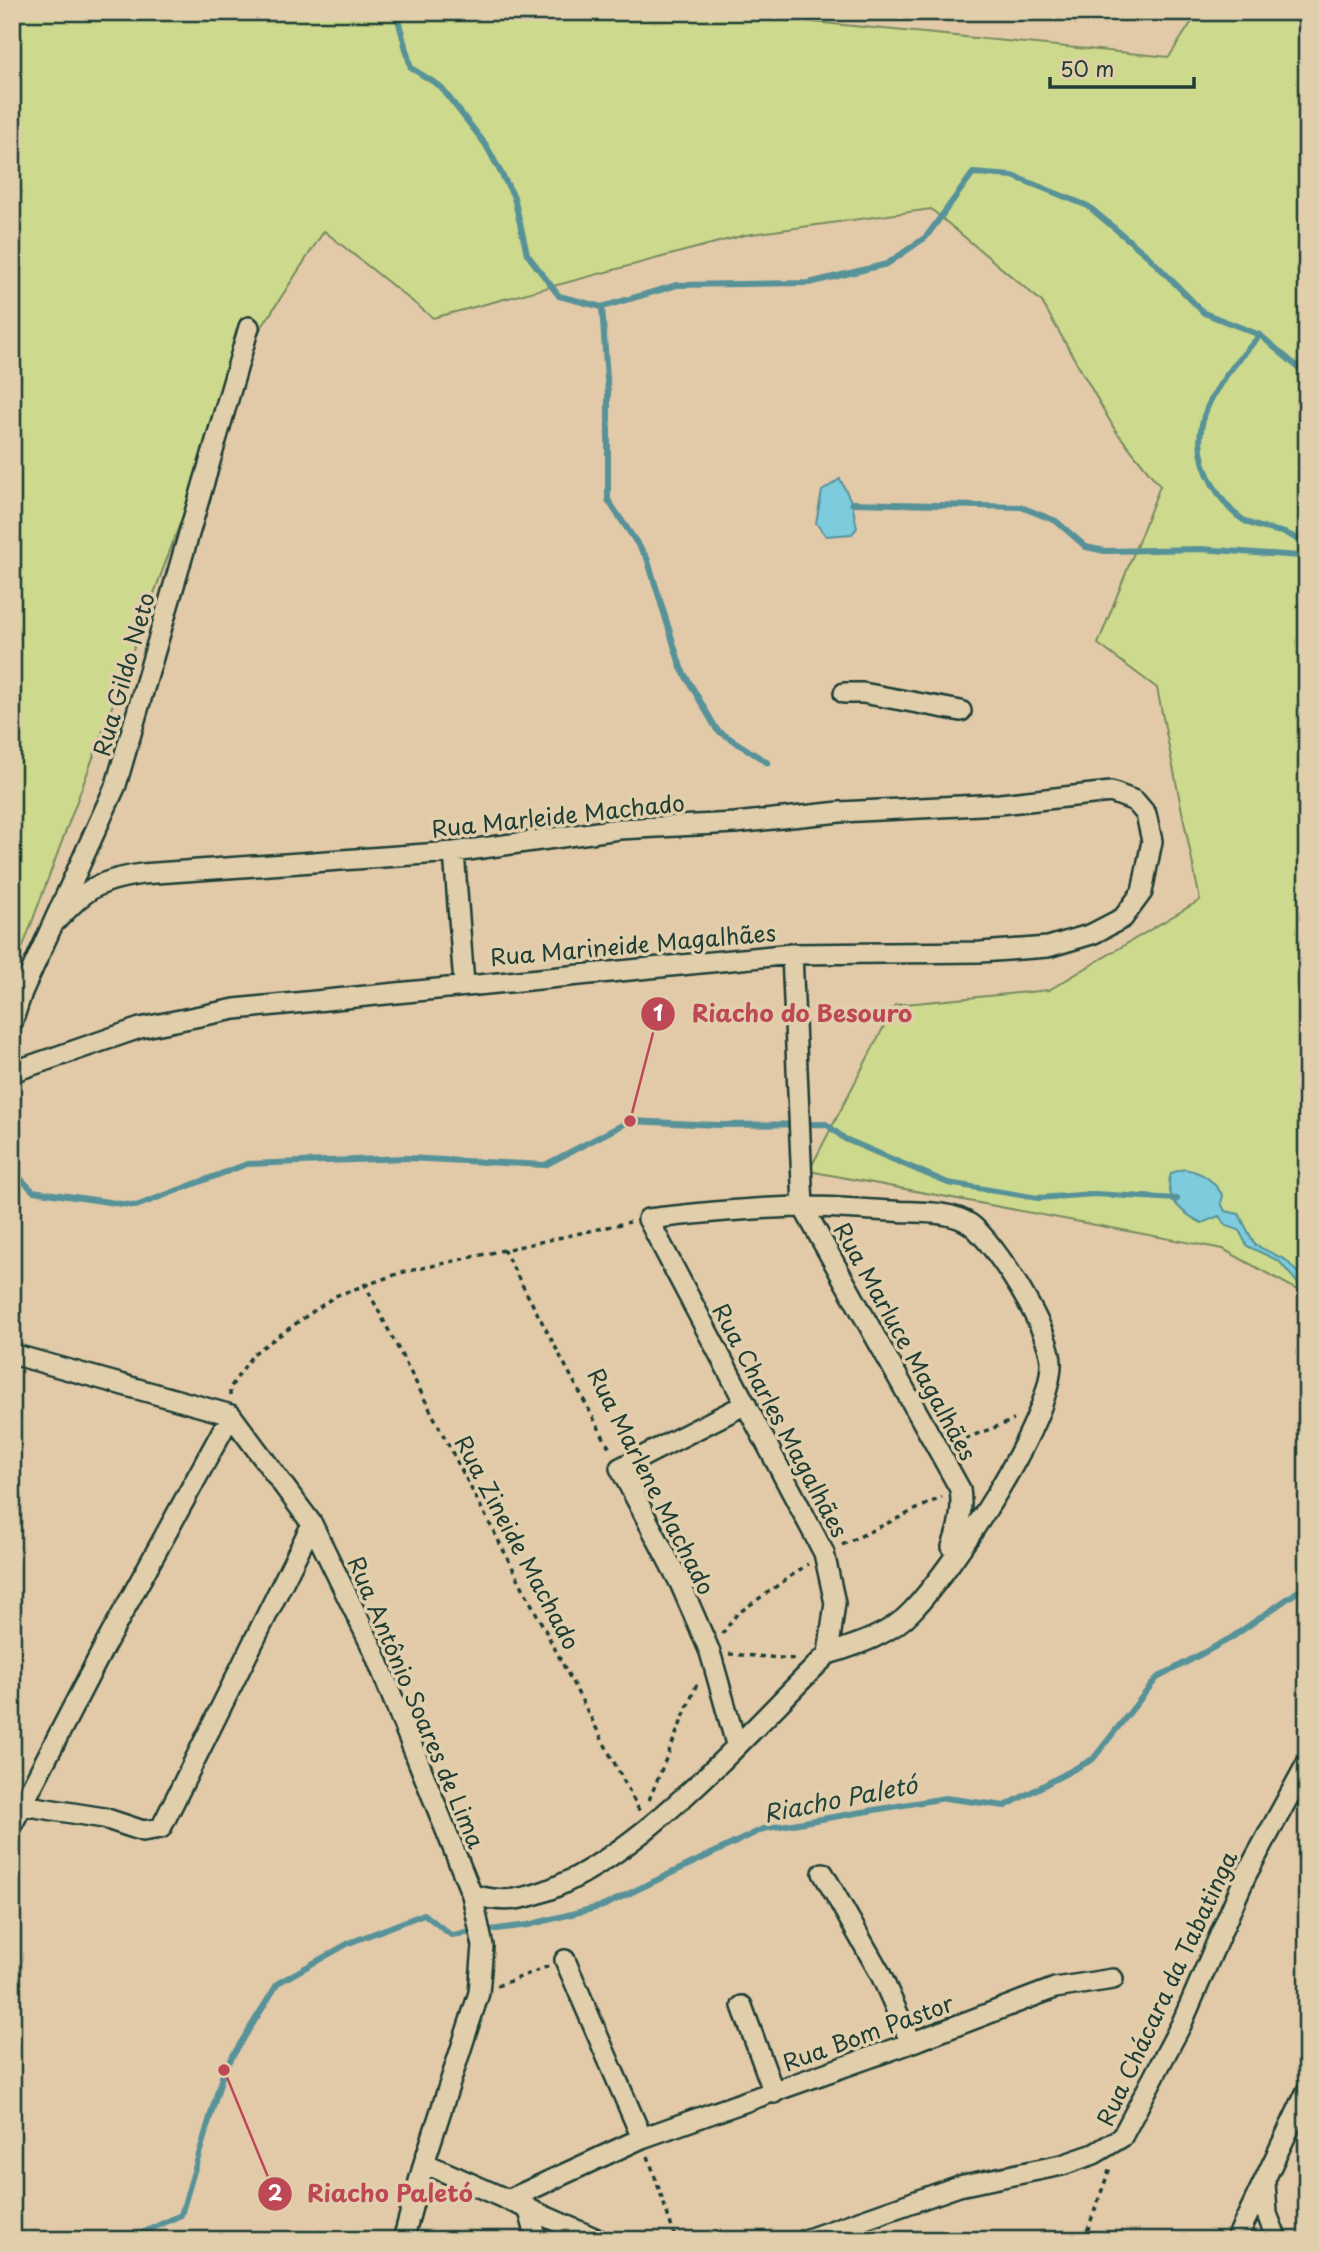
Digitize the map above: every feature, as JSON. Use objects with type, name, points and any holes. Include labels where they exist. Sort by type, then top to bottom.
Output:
[{"type":"street","points":[[1078,12],[1102,12]]},
{"type":"street","name":"Rua Gildo Neto","points":[[12,1023],[22,992],[116,785],[249,327]]},
{"type":"street","points":[[844,694],[863,693],[961,711]]},
{"type":"street","name":"Rua Marleide Machado","points":[[53,924],[78,898],[108,879],[206,868],[454,852],[619,829],[735,823],[840,812],[1000,804],[1111,792],[1125,796]]},
{"type":"street","name":"Rua Marineide Magalhães","points":[[12,1072],[95,1042],[190,1016],[464,984],[792,954],[981,952],[1048,947],[1092,934],[1123,918],[1142,892],[1150,864],[1152,841],[1146,814],[1125,796]]},
{"type":"street","points":[[454,852],[464,984]]},
{"type":"street","name":"Rua Marluce Magalhães","points":[[792,954],[803,1207],[960,1489],[960,1524],[944,1568]]},
{"type":"street","points":[[472,1895],[504,1900],[518,1898],[580,1876],[665,1814],[828,1654],[861,1644],[911,1612],[1005,1479],[1042,1410],[1051,1363],[1049,1343],[1039,1320],[985,1240],[970,1224],[953,1217],[928,1213],[803,1207],[648,1219]]},
{"type":"street","name":"Rua Charles Magalhães","points":[[648,1219],[824,1553],[835,1603],[828,1654]]},
{"type":"street","points":[[12,1354],[231,1415],[12,1825]]},
{"type":"street","points":[[620,1468],[746,1404]]},
{"type":"street","name":"Rua Antônio Soares de Lima","points":[[231,1415],[312,1524],[373,1649],[472,1895],[481,1935],[479,1993],[424,2164],[403,2240]]},
{"type":"street","name":"Rua Marlene Machado","points":[[620,1468],[680,1583],[710,1652],[736,1744]]},
{"type":"street","points":[[22,1805],[104,1818],[143,1830],[161,1828],[312,1524]]},
{"type":"street","name":"Rua Chácara da Tabatinga","points":[[1122,2137],[1181,2025],[1246,1875],[1307,1763]]},
{"type":"street","points":[[823,1873],[880,1973],[911,2043]]},
{"type":"street","points":[[565,1960],[642,2138]]},
{"type":"street","name":"Rua Bom Pastor","points":[[519,2203],[642,2138],[774,2093],[1055,1988],[1113,1979]]},
{"type":"street","points":[[742,2006],[774,2093]]},
{"type":"street","points":[[1236,2240],[1307,2091]]},
{"type":"street","points":[[805,2240],[959,2186],[1062,2165],[1094,2154],[1122,2137]]},
{"type":"street","points":[[424,2164],[599,2240]]},
{"type":"street","points":[[1265,2181],[1266,2214],[1277,2240]]},
{"type":"street","points":[[519,2203],[537,2240]]},
{"type":"path","points":[[231,1415],[230,1388],[253,1354],[335,1296],[364,1283],[503,1249],[648,1219]]},
{"type":"path","name":"Rua Marlene Machado","points":[[503,1249],[620,1468]]},
{"type":"path","name":"Rua Zineide Machado","points":[[364,1283],[642,1816],[710,1652]]},
{"type":"path","points":[[938,1449],[1042,1410]]},
{"type":"path","points":[[828,1654],[787,1660],[710,1652],[737,1614],[824,1553],[960,1489]]},
{"type":"path","points":[[479,1993],[565,1960]]},
{"type":"path","name":"Rua Chácara da Tabatinga","points":[[1084,2240],[1122,2137]]},
{"type":"path","points":[[642,2138],[676,2240]]},
{"type":"green space","points":[[12,12],[800,12],[803,21],[1169,57],[1198,12],[1307,12],[1307,1291],[1301,1292],[1223,1249],[809,1171],[895,1005],[1049,990],[1200,900],[1157,688],[1098,644],[1160,486],[1115,430],[1042,302],[931,209],[745,235],[433,318],[324,231],[241,359],[12,976]]},
{"type":"water","points":[[840,479],[852,503],[857,528],[852,534],[826,536],[816,523],[822,491]]},
{"type":"water","points":[[1184,1169],[1197,1172],[1215,1185],[1223,1196],[1221,1203],[1225,1211],[1239,1214],[1255,1245],[1286,1260],[1307,1283],[1307,1294],[1279,1261],[1247,1246],[1239,1230],[1226,1226],[1219,1216],[1202,1223],[1176,1204],[1170,1190],[1171,1173]]},
{"type":"waterway","points":[[396,12],[411,68],[440,86],[486,145],[514,197],[527,254],[559,296],[602,307],[677,285],[809,283],[887,264],[926,237],[973,173],[1013,176],[1088,206],[1149,257],[1204,313],[1260,335],[1307,375]]},
{"type":"waterway","points":[[602,307],[608,393],[608,500],[647,558],[681,668],[717,730],[768,763]]},
{"type":"waterway","points":[[852,503],[1021,507],[1056,521],[1086,547],[1105,551],[1201,549],[1299,556],[1306,549],[1293,537],[1249,523],[1233,512],[1213,485],[1203,463],[1200,442],[1202,423],[1209,404],[1231,369],[1260,335]]},
{"type":"waterway","points":[[12,1170],[33,1191],[136,1206],[247,1164],[406,1158],[545,1165],[630,1121],[718,1125],[826,1124],[845,1139],[948,1183],[1038,1198],[1095,1194],[1177,1199]]},
{"type":"waterway","name":"Riacho Paletó","points":[[127,2240],[181,2215],[224,2070],[278,1983],[349,1943],[424,1914],[451,1935],[528,1925],[603,1906],[763,1829],[945,1798],[1005,1806],[1093,1759],[1157,1678],[1231,1638],[1307,1585]]},
{"type":"place","name":"Riacho do Besouro","points":[[630,1121]]},
{"type":"place","name":"Riacho Paletó","points":[[224,2070]]}]
